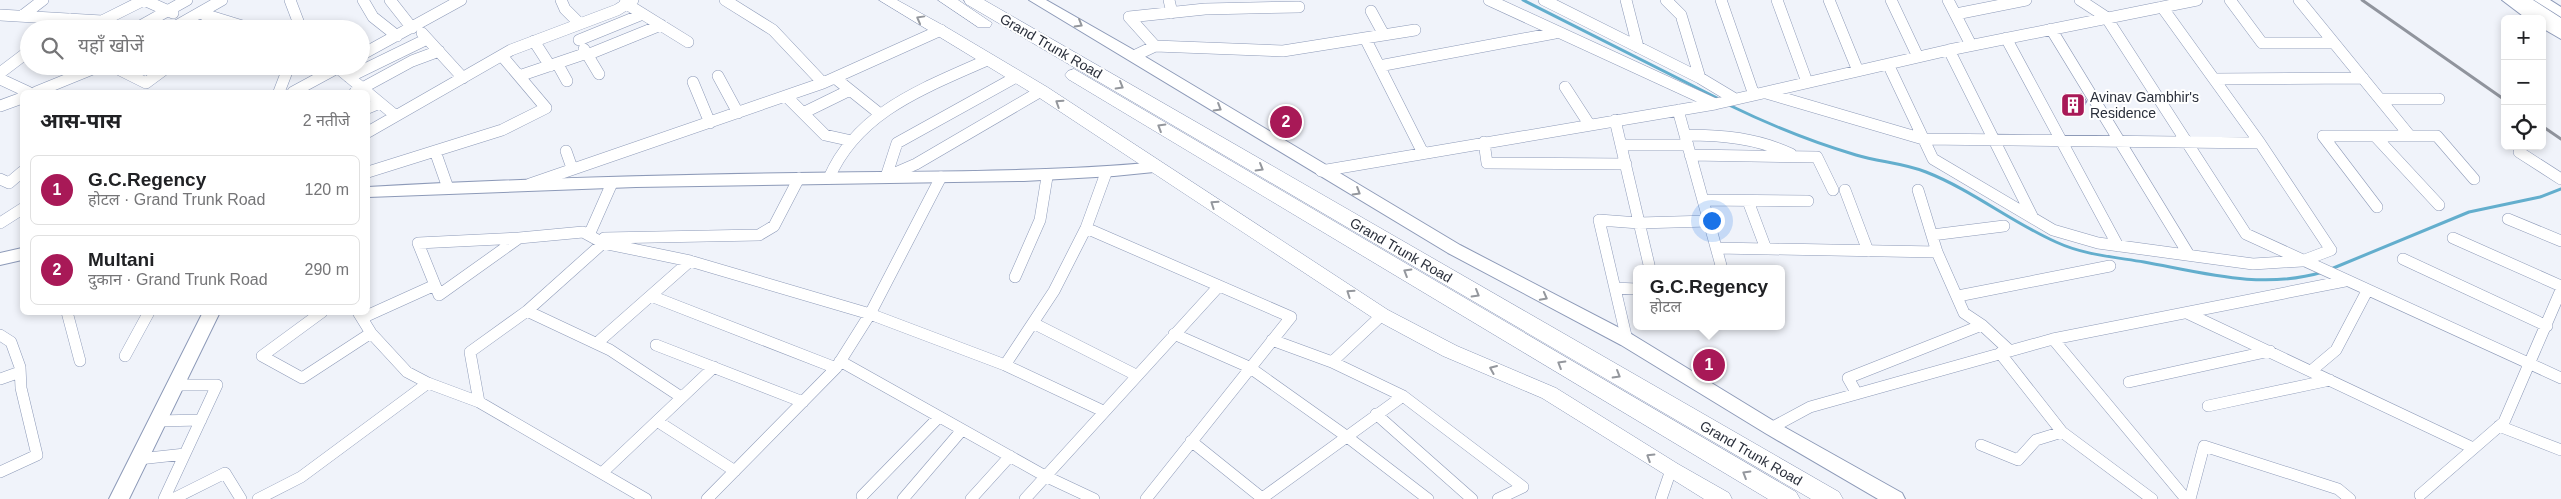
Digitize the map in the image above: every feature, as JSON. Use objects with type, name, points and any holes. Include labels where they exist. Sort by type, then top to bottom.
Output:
[{"type":"highway","name":"Grand Trunk Road","points":[[946,0],[1788,499]]},
{"type":"highway","name":"Grand Trunk Road","points":[[972,0],[1831,499]]},
{"type":"highway","points":[[2522,0],[2561,26]]},
{"type":"highway","points":[[2536,0],[2559,11]]},
{"type":"main road","points":[[886,0],[941,30],[987,60],[1041,91],[1382,315],[1450,351],[1549,393],[1671,470],[1722,499]]},
{"type":"street","points":[[22,16],[44,0]]},
{"type":"street","points":[[0,15],[102,20],[144,0],[188,20],[222,0]]},
{"type":"street","points":[[152,20],[187,0]]},
{"type":"street","points":[[290,0],[298,20]]},
{"type":"street","points":[[363,0],[373,17],[397,36]]},
{"type":"street","points":[[390,0],[463,78]]},
{"type":"street","points":[[370,50],[461,0]]},
{"type":"street","points":[[561,0],[575,24],[579,40],[598,74]]},
{"type":"street","points":[[610,0],[625,4],[688,42]]},
{"type":"street","points":[[725,0],[773,30],[822,83]]},
{"type":"street","points":[[1169,0],[1172,13]]},
{"type":"street","points":[[1489,0],[1717,103]]},
{"type":"street","points":[[1544,0],[1700,78],[1733,100]]},
{"type":"street","points":[[1566,0],[1569,12]]},
{"type":"street","points":[[1626,0],[1638,47]]},
{"type":"street","points":[[1666,0],[1681,15],[1700,78]]},
{"type":"street","points":[[1721,0],[1759,94]]},
{"type":"street","points":[[1776,0],[1807,82]]},
{"type":"street","points":[[1829,0],[1858,70]]},
{"type":"street","points":[[1891,0],[1918,57]]},
{"type":"street","points":[[1948,0],[1971,45]]},
{"type":"street","points":[[1956,14],[2026,0]]},
{"type":"street","points":[[2080,0],[2106,18],[2246,234],[2561,378]]},
{"type":"street","points":[[1321,171],[1733,100],[1971,45],[2197,0]]},
{"type":"street","points":[[2230,0],[2262,43],[2334,43]]},
{"type":"street","points":[[2299,0],[2410,136]]},
{"type":"street","points":[[2509,0],[2531,15]]},
{"type":"street","points":[[2541,0],[2559,11]]},
{"type":"street","points":[[1044,1],[1321,171],[1454,249],[1627,340],[1772,428],[1895,499]]},
{"type":"street","points":[[370,131],[502,56],[625,4]]},
{"type":"street","points":[[1155,46],[1129,17],[1206,9],[1300,7]]},
{"type":"street","points":[[1888,64],[1933,159],[2053,230],[2098,243],[2253,264],[2302,261],[2331,250],[2260,143],[2162,7]]},
{"type":"street","points":[[1371,12],[1384,35]]},
{"type":"street","points":[[200,13],[223,20]]},
{"type":"street","points":[[579,40],[643,14]]},
{"type":"street","points":[[519,76],[587,54],[661,25]]},
{"type":"street","points":[[2546,25],[2561,35]]},
{"type":"street","points":[[2051,29],[2189,255]]},
{"type":"street","points":[[526,185],[822,83],[941,30]]},
{"type":"street","points":[[1134,56],[1155,46],[1283,51],[1415,30]]},
{"type":"street","points":[[1379,66],[1555,33]]},
{"type":"street","points":[[1365,38],[1423,153]]},
{"type":"street","points":[[2006,38],[2118,246]]},
{"type":"street","points":[[370,67],[427,39]]},
{"type":"street","points":[[534,41],[567,81]]},
{"type":"street","points":[[1950,50],[2033,218]]},
{"type":"street","points":[[354,75],[350,77],[359,90],[412,61],[439,51]]},
{"type":"street","points":[[370,171],[502,130],[546,108],[502,56]]},
{"type":"street","points":[[0,74],[20,58]]},
{"type":"street","points":[[829,178],[842,151],[880,114],[910,95],[987,60]]},
{"type":"street","points":[[41,90],[78,75]]},
{"type":"street","points":[[130,75],[146,83],[157,75]]},
{"type":"street","points":[[280,90],[286,75]]},
{"type":"street","points":[[297,90],[325,75]]},
{"type":"street","points":[[718,76],[738,113]]},
{"type":"street","points":[[886,177],[897,143],[1016,77]]},
{"type":"street","points":[[834,78],[880,114]]},
{"type":"street","points":[[2214,79],[2363,78]]},
{"type":"street","points":[[0,79],[25,90]]},
{"type":"street","points":[[692,82],[710,123]]},
{"type":"street","points":[[1565,86],[1588,124]]},
{"type":"street","points":[[803,113],[850,90]]},
{"type":"street","points":[[886,177],[916,164],[1041,91]]},
{"type":"street","points":[[1759,94],[1923,140],[2260,143]]},
{"type":"street","points":[[370,96],[396,116]]},
{"type":"street","points":[[786,96],[825,135],[852,141]]},
{"type":"street","points":[[0,106],[20,99]]},
{"type":"street","points":[[2380,99],[2439,99]]},
{"type":"street","points":[[370,107],[380,102]]},
{"type":"street","points":[[1678,110],[1721,265]]},
{"type":"street","points":[[1616,120],[1649,265]]},
{"type":"street","points":[[1688,145],[1745,136],[1795,156]]},
{"type":"street","points":[[2377,207],[2323,136],[2437,136],[2474,178]]},
{"type":"street","points":[[2375,136],[2439,205]]},
{"type":"street","points":[[1484,142],[1487,163],[1626,164]]},
{"type":"street","points":[[1621,145],[1688,145],[1817,157],[1839,190],[1868,251]]},
{"type":"street","points":[[434,151],[448,188]]},
{"type":"street","points":[[566,151],[572,168]]},
{"type":"street","points":[[2519,152],[2561,179]]},
{"type":"street","points":[[370,192],[526,185],[798,178],[1048,177],[1159,167]]},
{"type":"street","points":[[1005,365],[1054,291],[1086,228],[1106,173]]},
{"type":"street","points":[[0,179],[9,183],[20,174]]},
{"type":"street","points":[[707,499],[838,364],[870,314],[941,177]]},
{"type":"street","points":[[1015,277],[1040,220],[1048,177]]},
{"type":"street","points":[[595,239],[759,235],[774,226],[798,178]]},
{"type":"street","points":[[479,402],[470,352],[527,311],[595,239],[612,183]]},
{"type":"street","points":[[1918,190],[1937,252],[1964,313],[1982,325],[2062,432],[2152,499]]},
{"type":"street","points":[[1703,200],[1808,201]]},
{"type":"street","points":[[1748,201],[1766,249]]},
{"type":"street","points":[[0,223],[20,210]]},
{"type":"street","points":[[2508,219],[2561,241]]},
{"type":"street","points":[[1627,340],[1599,220],[1639,223],[1709,221]]},
{"type":"street","points":[[1932,235],[2004,226]]},
{"type":"street","points":[[1086,228],[1291,317],[1249,367],[1146,499]]},
{"type":"street","points":[[519,238],[439,295],[418,242],[519,238],[583,232],[595,239],[690,261],[870,314],[1005,365],[1103,411]]},
{"type":"street","points":[[2453,238],[2561,286]]},
{"type":"street","points":[[1717,248],[1937,252]]},
{"type":"street","points":[[0,259],[20,254]]},
{"type":"street","points":[[2403,259],[2547,326]]},
{"type":"street","points":[[597,343],[690,261]]},
{"type":"street","points":[[1958,296],[2110,266]]},
{"type":"street","points":[[1772,428],[1810,407],[2053,339],[2187,313],[2341,279]]},
{"type":"street","points":[[370,311],[435,285]]},
{"type":"street","points":[[1025,499],[1103,411],[1219,286]]},
{"type":"street","points":[[1615,288],[1633,289]]},
{"type":"street","points":[[2311,371],[2336,350],[2367,290]]},
{"type":"street","points":[[2420,494],[2504,422],[2561,290]]},
{"type":"street","points":[[651,296],[838,364],[1045,476],[1094,499]]},
{"type":"street","points":[[527,311],[610,350],[682,397]]},
{"type":"street","points":[[2187,313],[2474,448]]},
{"type":"street","points":[[68,315],[80,361]]},
{"type":"street","points":[[126,356],[147,315]]},
{"type":"street","points":[[119,499],[211,315]]},
{"type":"street","points":[[318,315],[262,356],[302,378],[371,333]]},
{"type":"street","points":[[360,315],[371,333],[407,372],[428,383],[479,402],[603,472],[646,499]]},
{"type":"street","points":[[1332,362],[1382,315]]},
{"type":"street","points":[[1032,323],[1136,376]]},
{"type":"street","points":[[1857,394],[1848,378],[1982,325]]},
{"type":"street","points":[[1174,334],[1249,367],[1346,436],[1428,499]]},
{"type":"street","points":[[0,335],[11,342],[20,372],[21,388],[37,455],[0,472]]},
{"type":"street","points":[[2053,339],[2186,499]]},
{"type":"street","points":[[1272,340],[1332,362],[1403,396],[1523,487],[1498,499]]},
{"type":"street","points":[[656,345],[803,402]]},
{"type":"street","points":[[2129,382],[2270,351]]},
{"type":"street","points":[[603,472],[714,367]]},
{"type":"street","points":[[0,379],[20,372]]},
{"type":"street","points":[[2208,406],[2330,380]]},
{"type":"street","points":[[258,499],[301,477],[428,383]]},
{"type":"street","points":[[164,499],[217,385],[176,385]]},
{"type":"street","points":[[1191,441],[1262,499],[1403,396]]},
{"type":"street","points":[[1376,414],[1472,499]]},
{"type":"street","points":[[862,496],[939,417]]},
{"type":"street","points":[[158,421],[200,420]]},
{"type":"street","points":[[657,421],[734,471]]},
{"type":"street","points":[[2499,426],[2561,450]]},
{"type":"street","points":[[902,499],[962,430]]},
{"type":"street","points":[[1981,445],[2018,460],[2036,440],[2062,432]]},
{"type":"street","points":[[2190,499],[2204,446],[2338,489],[2350,499]]},
{"type":"street","points":[[139,459],[185,454]]},
{"type":"street","points":[[972,499],[1010,456]]},
{"type":"street","points":[[1661,499],[1671,470]]},
{"type":"street","points":[[173,499],[225,473],[241,499]]},
{"type":"building","points":[[2065,94],[2082,94],[2087,102],[2070,102]]},
{"type":"waterway","points":[[1523,0],[1719,99]]},
{"type":"waterway","points":[[1729,105],[1823,145],[1909,167],[1943,179],[2039,234],[2077,250],[2211,275],[2255,280],[2278,280],[2323,272]]},
{"type":"waterway","points":[[2331,269],[2469,212],[2540,197],[2561,189]]},
{"type":"railway","points":[[2362,0],[2501,97]]},
{"type":"railway","points":[[2546,129],[2561,139]]},
{"type":"place","name":"Avinav Gambhir's Residence","points":[[2073,105]]},
{"type":"place","name":"Multani","points":[[1286,122]]},
{"type":"place","name":"G.C.Regency","points":[[1709,365]]}]
